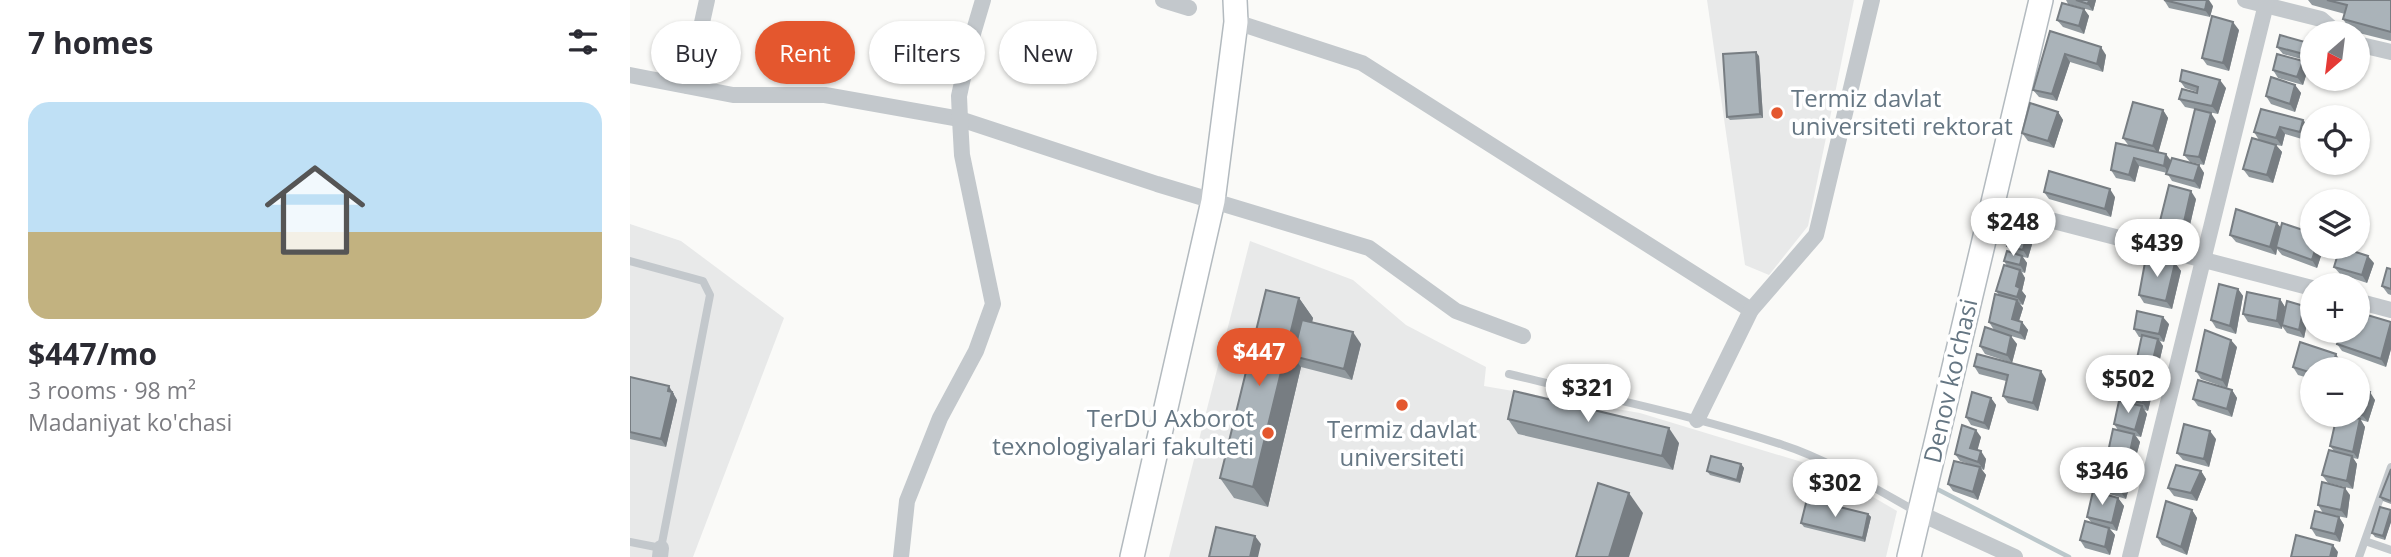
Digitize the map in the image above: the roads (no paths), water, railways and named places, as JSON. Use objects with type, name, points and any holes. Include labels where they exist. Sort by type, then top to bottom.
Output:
[{"type":"street","points":[[688,86],[707,0]]},
{"type":"street","points":[[901,557],[907,501],[940,418],[976,351],[993,304],[961,155],[960,96],[982,0]]},
{"type":"street","points":[[1163,0],[1189,8]]},
{"type":"street","points":[[1697,420],[1751,310],[1816,235],[1872,0]]},
{"type":"street","name":"Denov ko'chasi","points":[[1909,557],[2041,0]]},
{"type":"street","points":[[2245,0],[2267,2],[2323,21]]},
{"type":"street","points":[[2130,557],[2267,2]]},
{"type":"street","points":[[1132,557],[1213,201],[1236,11],[1362,63],[1751,310]]},
{"type":"street","points":[[2370,47],[2391,52]]},
{"type":"street","points":[[630,75],[733,95],[825,95],[960,118],[1213,201],[1369,248],[1456,311],[1523,336]]},
{"type":"street","points":[[1992,205],[2300,285]]},
{"type":"street","points":[[2370,304],[2391,310]]},
{"type":"street","points":[[1919,513],[2015,557]]},
{"type":"lane","points":[[630,261],[703,281],[710,295],[660,553],[630,541]]},
{"type":"lane","points":[[1509,374],[1697,420],[1786,445],[1858,479],[1919,513]]},
{"type":"lane","points":[[2359,557],[2391,467]]},
{"type":"lane","points":[[2365,541],[2391,550]]},
{"type":"waterway","points":[[1935,488],[2069,557]]},
{"type":"place","name":"Termiz davlat universiteti rektorat","points":[[1777,113]]},
{"type":"place","name":"Termiz davlat universiteti","points":[[1402,405]]},
{"type":"place","name":"TerDU Axborot texnologiyalari fakulteti","points":[[1268,433]]}]
